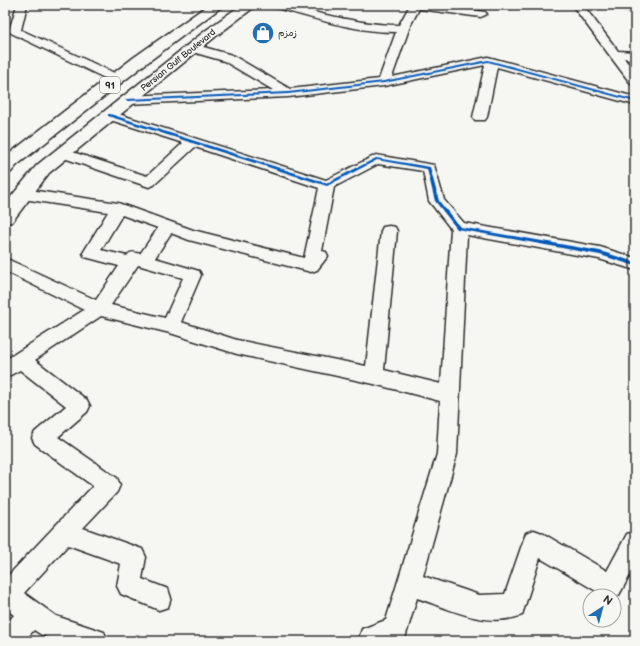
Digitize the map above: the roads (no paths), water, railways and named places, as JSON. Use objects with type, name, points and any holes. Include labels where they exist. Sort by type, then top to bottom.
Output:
[{"type":"highway","name":"Persian Gulf Boulevard","points":[[5,168],[11,161],[117,79],[218,5]]},
{"type":"highway","name":"Persian Gulf Boulevard","points":[[5,217],[43,169],[127,100],[250,5]]},
{"type":"highway","points":[[203,15],[225,23]]},
{"type":"street","points":[[22,5],[15,31],[117,79]]},
{"type":"street","points":[[277,5],[350,23],[395,29],[403,28]]},
{"type":"street","points":[[384,82],[403,28],[415,5],[481,14]]},
{"type":"street","points":[[577,5],[635,81]]},
{"type":"street","points":[[610,5],[635,8]]},
{"type":"street","points":[[193,48],[228,58],[288,93]]},
{"type":"street","points":[[615,54],[635,56]]},
{"type":"street","points":[[127,100],[288,93],[384,82],[488,61],[635,101]]},
{"type":"street","points":[[480,117],[492,62]]},
{"type":"street","points":[[109,115],[327,185],[376,159],[429,168],[437,201],[459,228],[600,253],[635,264]]},
{"type":"street","points":[[63,153],[148,182],[192,142]]},
{"type":"street","points":[[23,194],[118,208],[189,234],[316,261],[327,185]]},
{"type":"street","points":[[118,208],[91,253],[193,275],[170,326]]},
{"type":"street","points":[[95,641],[49,626],[6,594],[109,485],[42,438],[80,406],[13,365],[99,309],[168,226]]},
{"type":"street","points":[[370,641],[371,638],[396,629],[447,454],[459,228]]},
{"type":"street","points":[[374,376],[389,231]]},
{"type":"street","points":[[5,264],[99,309],[170,326],[237,347],[374,376],[451,395]]},
{"type":"street","points":[[64,533],[134,557],[129,586],[160,598]]},
{"type":"street","points":[[409,583],[479,607],[513,606],[534,541],[611,587],[635,542]]},
{"type":"street","points":[[8,641],[32,613]]},
{"type":"place","name":"زمزم","points":[[263,33]]}]
